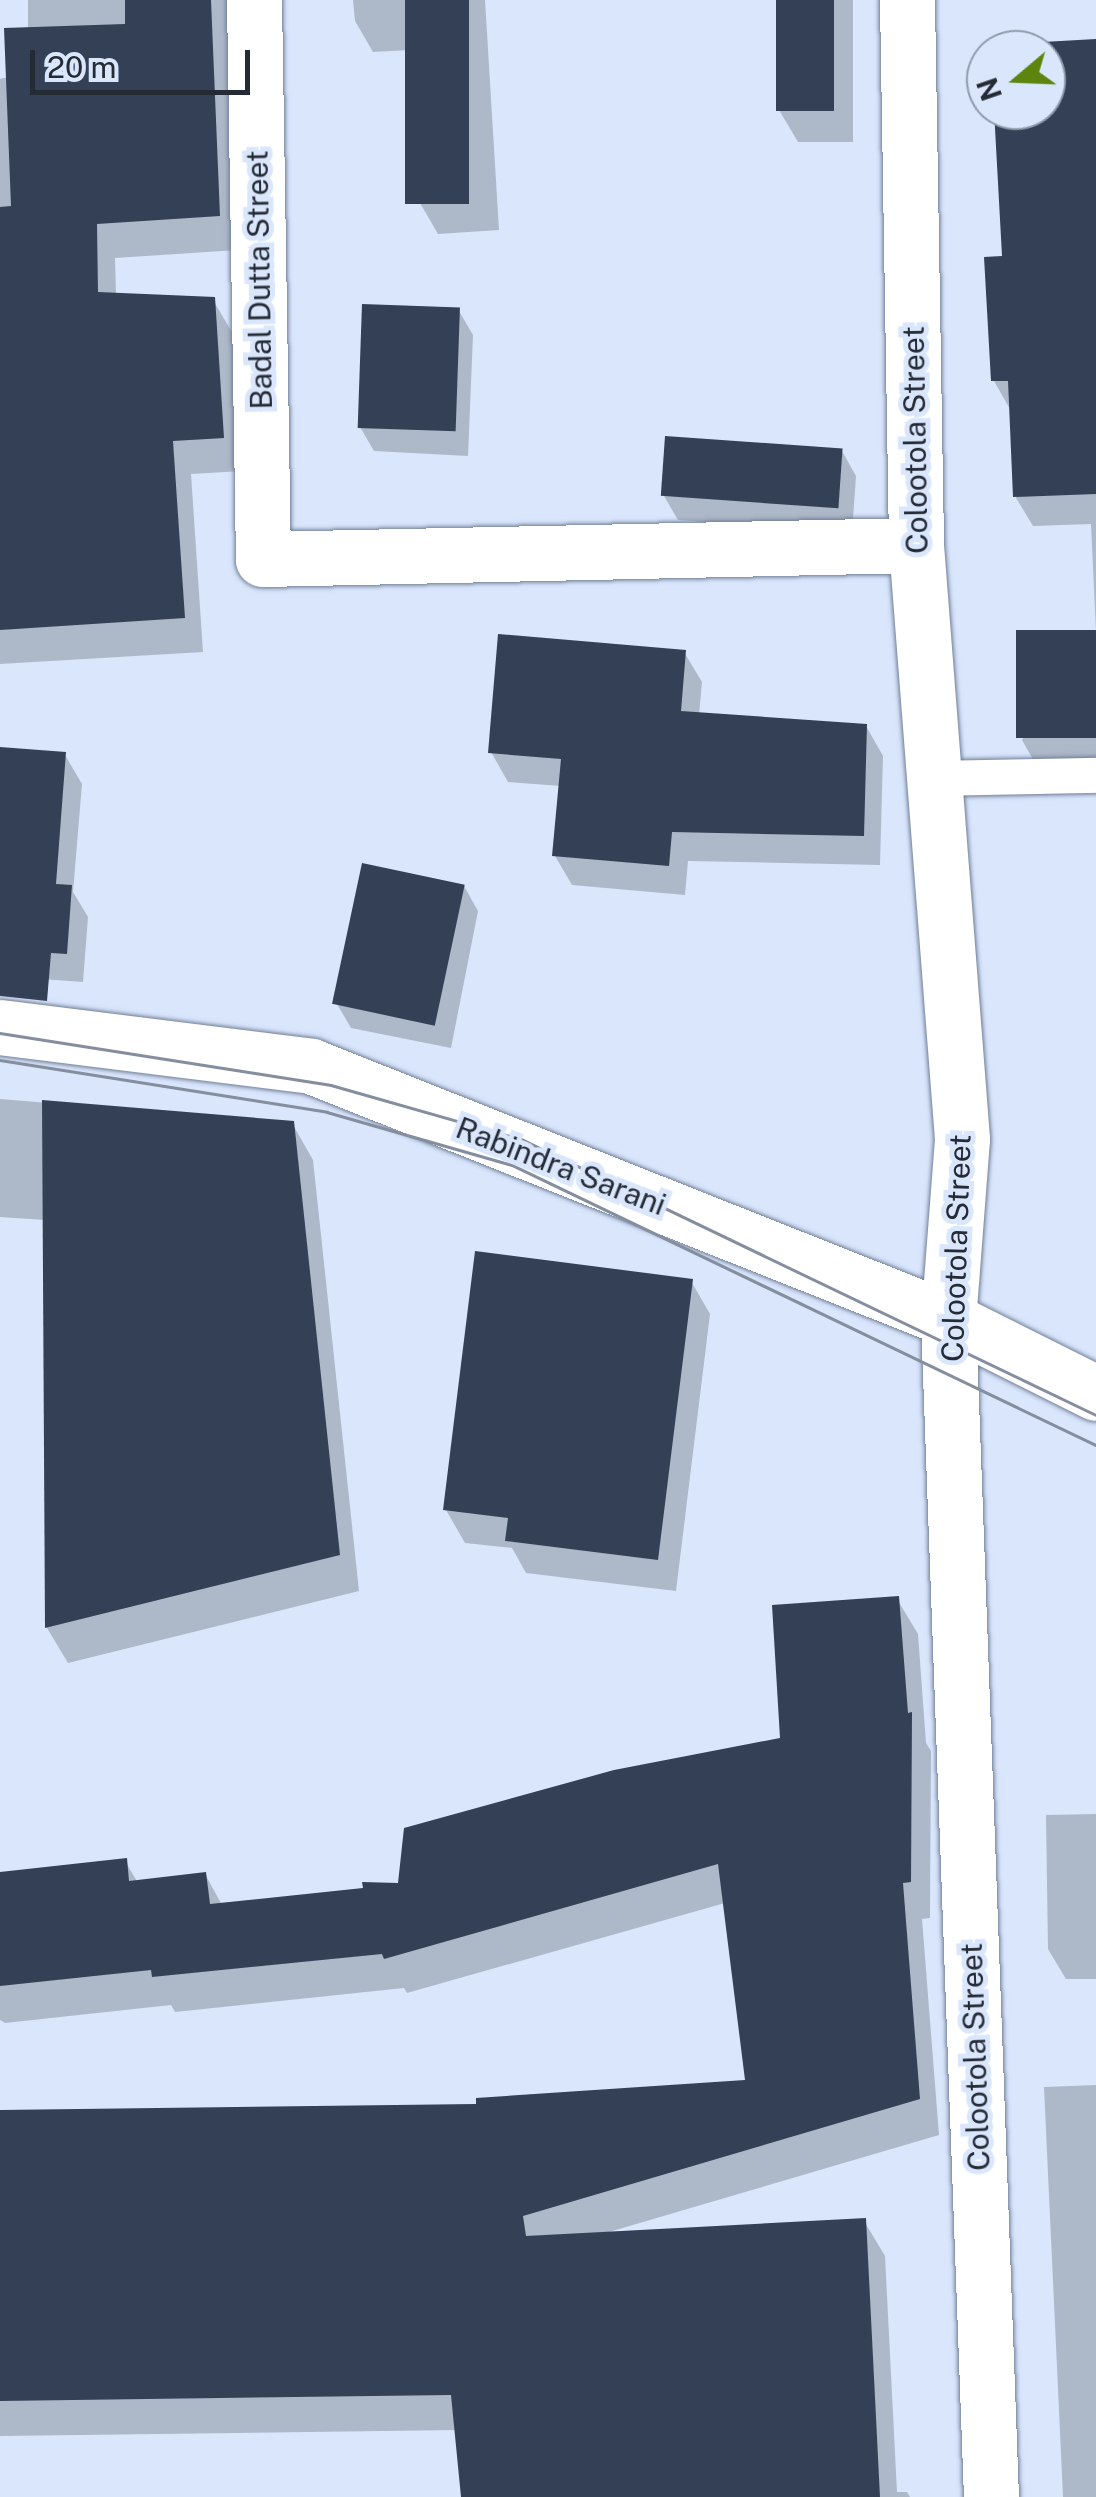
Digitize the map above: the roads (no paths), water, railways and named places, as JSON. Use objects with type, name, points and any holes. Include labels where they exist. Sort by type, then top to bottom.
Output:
[{"type":"main road","name":"Badal Dutta Street","points":[[254,0],[264,559],[916,545]]},
{"type":"main road","name":"Colootola Street","points":[[907,0],[916,545],[962,1139],[948,1318],[991,2497]]},
{"type":"main road","name":"Rabindra Sarani","points":[[0,1027],[311,1066],[948,1318],[1096,1393]]},
{"type":"lane","points":[[937,778],[1096,774]]},
{"type":"tram line","points":[[0,1033],[331,1085],[521,1139],[1096,1415]]},
{"type":"tram line","points":[[0,1060],[327,1112],[512,1165],[1096,1445]]}]
